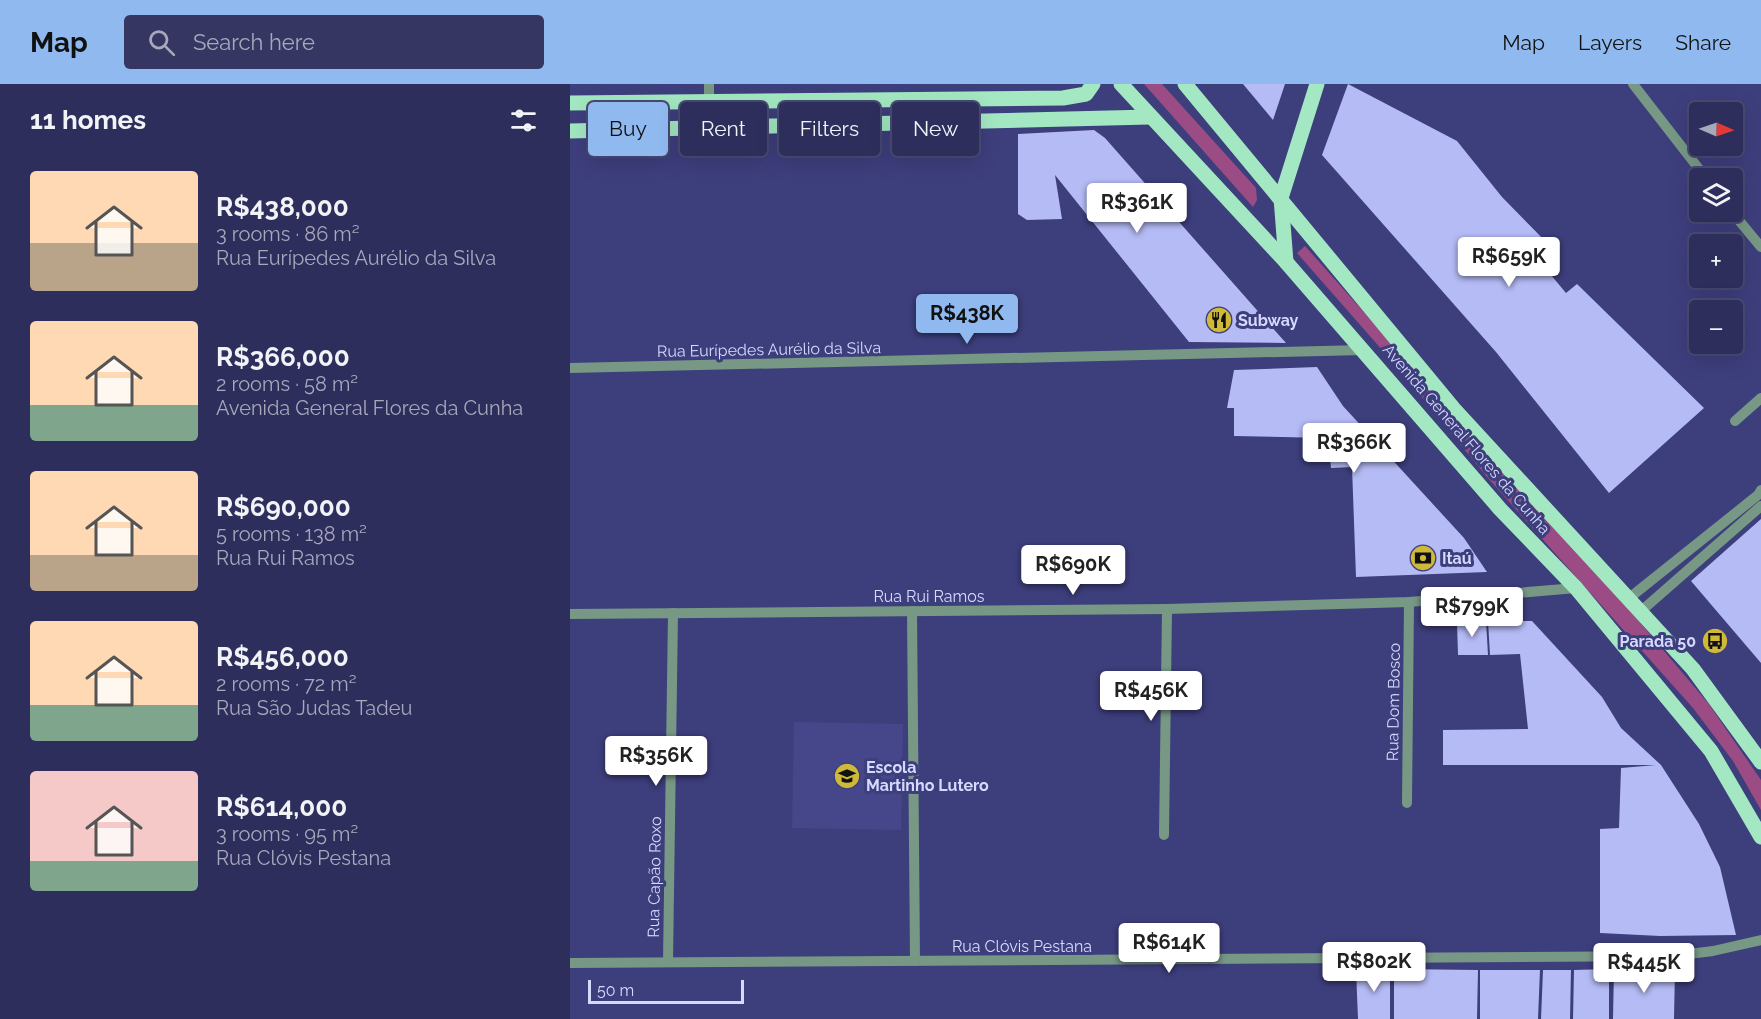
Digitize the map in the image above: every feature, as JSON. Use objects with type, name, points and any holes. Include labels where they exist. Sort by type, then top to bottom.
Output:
[{"type":"main road","points":[[767,102],[1063,98],[1086,94],[1093,84]]},
{"type":"main road","name":"Avenida General Flores da Cunha","points":[[1121,84],[1365,350],[1500,509],[1576,588],[1711,751],[1761,837]]},
{"type":"main road","name":"Avenida General Flores da Cunha","points":[[1185,84],[1454,409],[1693,669],[1761,762]]},
{"type":"main road","points":[[1286,262],[1281,198],[1317,84]]},
{"type":"main road","points":[[570,103],[680,103]]},
{"type":"main road","points":[[767,127],[1150,117]]},
{"type":"main road","points":[[570,131],[680,129]]},
{"type":"street","points":[[708,102],[709,84]]},
{"type":"street","points":[[1633,84],[1698,168]]},
{"type":"street","points":[[1742,222],[1759,240]]},
{"type":"street","name":"Rua Eurípedes Aurélio da Silva","points":[[570,368],[1365,350]]},
{"type":"street","points":[[1735,421],[1761,398]]},
{"type":"street","points":[[1628,599],[1740,510],[1761,490]]},
{"type":"street","points":[[1640,612],[1761,506]]},
{"type":"street","name":"Rua Rui Ramos","points":[[570,614],[1167,609],[1409,602],[1576,588]]},
{"type":"street","name":"Rua Dom Bosco","points":[[1407,803],[1409,602]]},
{"type":"street","points":[[1164,836],[1167,609]]},
{"type":"street","points":[[912,611],[915,961]]},
{"type":"street","name":"Rua Capão Roxo","points":[[668,962],[673,613]]},
{"type":"street","name":"Rua Clóvis Pestana","points":[[570,963],[1673,956],[1713,951],[1761,939]]},
{"type":"shaded area","points":[[1144,84],[1162,84],[1256,188],[1257,200],[1253,207]]},
{"type":"shaded area","points":[[1305,246],[1632,613],[1708,703],[1761,780],[1761,810],[1733,761],[1693,708],[1487,477],[1397,367],[1297,253]]},
{"type":"shaded area","name":"Escola Martinho Lutero","points":[[794,722],[903,724],[901,830],[792,828]]},
{"type":"building","points":[[1243,84],[1285,84],[1273,120]]},
{"type":"building","points":[[1348,84],[1457,141],[1502,197],[1550,246],[1536,257],[1566,293],[1577,284],[1704,408],[1609,493],[1496,352],[1322,155]]},
{"type":"building","points":[[1094,130],[1105,138],[1286,343],[1189,342],[1055,175],[1062,219],[1027,220],[1018,214],[1018,134]]},
{"type":"building","points":[[1317,367],[1343,406],[1464,538],[1487,572],[1356,577],[1352,467],[1331,468],[1328,438],[1234,436],[1234,408],[1227,408],[1234,370]]},
{"type":"building","points":[[1761,519],[1761,663],[1691,581]]},
{"type":"building","points":[[1486,621],[1488,655],[1458,655],[1457,622]]},
{"type":"building","points":[[1488,621],[1532,621],[1602,697],[1621,728],[1661,765],[1699,824],[1720,867],[1736,935],[1660,936],[1600,933],[1600,829],[1619,828],[1621,768],[1656,765],[1443,765],[1443,730],[1528,729],[1520,654],[1490,655]]},
{"type":"building","points":[[1390,968],[1390,1019],[1358,1019],[1356,969]]},
{"type":"building","points":[[1394,969],[1478,970],[1477,1019],[1394,1019]]},
{"type":"building","points":[[1609,969],[1609,1019],[1573,1019],[1574,970]]},
{"type":"building","points":[[1614,969],[1675,969],[1674,1019],[1613,1019]]},
{"type":"building","points":[[1480,970],[1540,970],[1538,1019],[1480,1019]]},
{"type":"building","points":[[1543,970],[1571,970],[1570,1019],[1541,1019]]},
{"type":"place","name":"Subway","points":[[1219,320]]},
{"type":"place","name":"Itaú","points":[[1423,558]]},
{"type":"place","name":"Parada 50","points":[[1715,641]]},
{"type":"place","name":"Escola Martinho Lutero","points":[[847,776]]}]
